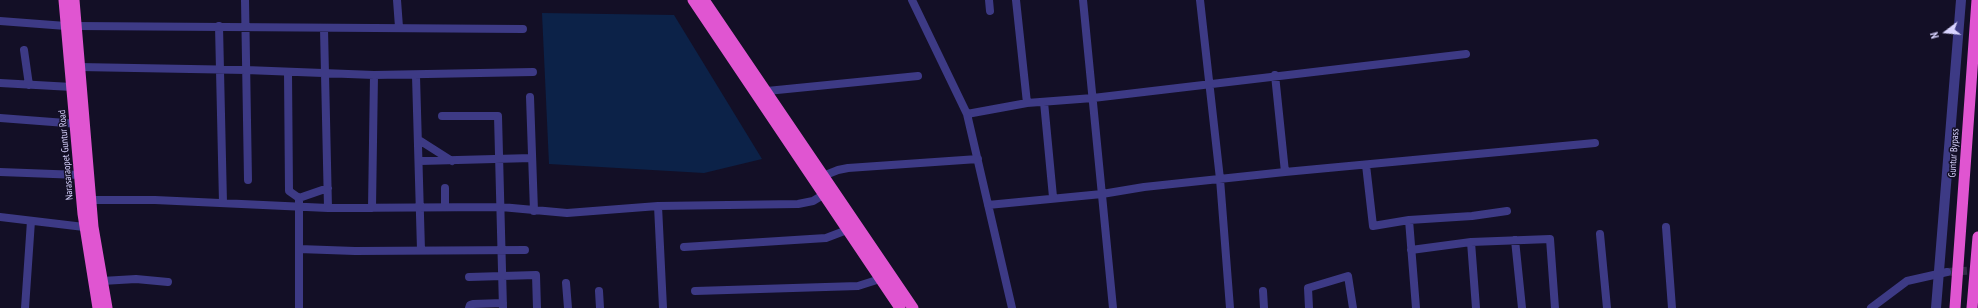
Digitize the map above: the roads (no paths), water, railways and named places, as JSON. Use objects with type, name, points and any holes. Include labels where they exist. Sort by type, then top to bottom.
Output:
[{"type":"highway","name":"Narasaraopet Guntur Road","points":[[64,0],[79,67],[81,124],[80,175],[84,228],[98,308]]},
{"type":"highway","name":"Narasaraopet Guntur Road","points":[[74,0],[71,26],[72,87],[81,124],[92,200],[94,227],[107,308]]},
{"type":"highway","points":[[694,0],[900,308]]},
{"type":"highway","points":[[704,0],[913,308]]},
{"type":"highway","name":"Guntur Bypass","points":[[1954,308],[1977,0]]},
{"type":"highway","points":[[1972,308],[1978,236]]},
{"type":"street","points":[[245,0],[248,180]]},
{"type":"street","points":[[397,0],[399,27]]},
{"type":"street","points":[[912,0],[967,114],[1012,308]]},
{"type":"street","points":[[989,0],[990,11]]},
{"type":"street","points":[[1016,0],[1027,103]]},
{"type":"street","points":[[1083,0],[1113,308]]},
{"type":"street","points":[[1200,0],[1208,84],[1220,179],[1230,308]]},
{"type":"street","points":[[1936,308],[1943,273],[1961,0]]},
{"type":"street","points":[[0,21],[71,26],[246,26],[324,29],[399,27],[522,29]]},
{"type":"street","points":[[219,26],[223,203]]},
{"type":"street","points":[[324,29],[328,208]]},
{"type":"street","points":[[24,50],[29,85]]},
{"type":"street","points":[[967,114],[1027,103],[1093,98],[1275,75],[1466,54]]},
{"type":"street","points":[[79,67],[246,70],[374,76],[533,72]]},
{"type":"street","points":[[288,73],[289,191],[299,202],[299,308]]},
{"type":"street","points":[[1275,75],[1285,172]]},
{"type":"street","points":[[372,208],[374,76]]},
{"type":"street","points":[[416,76],[420,161],[421,250]]},
{"type":"street","points":[[767,91],[918,76]]},
{"type":"street","points":[[0,83],[72,87]]},
{"type":"street","points":[[530,97],[534,211]]},
{"type":"street","points":[[1044,102],[1053,197]]},
{"type":"street","points":[[442,116],[498,116],[503,306],[474,304],[470,305],[470,308]]},
{"type":"street","points":[[0,118],[81,124]]},
{"type":"street","points":[[419,140],[453,161]]},
{"type":"street","points":[[988,205],[1053,197],[1102,194],[1144,187],[1285,172],[1595,143]]},
{"type":"street","points":[[420,161],[532,158]]},
{"type":"street","points":[[823,176],[848,168],[978,159]]},
{"type":"street","points":[[1366,165],[1373,226],[1409,220],[1472,216],[1507,211]]},
{"type":"street","points":[[0,172],[80,175]]},
{"type":"street","points":[[299,202],[328,188]]},
{"type":"street","points":[[445,188],[445,207]]},
{"type":"street","points":[[92,200],[223,203],[299,202],[328,208],[501,207],[566,213],[658,206],[798,204],[813,201],[823,195]]},
{"type":"street","points":[[658,206],[663,308]]},
{"type":"street","points":[[0,217],[84,228]]},
{"type":"street","points":[[1409,220],[1416,308]]},
{"type":"street","points":[[25,308],[31,221]]},
{"type":"street","points":[[1666,227],[1672,308]]},
{"type":"street","points":[[684,247],[826,238],[847,230]]},
{"type":"street","points":[[1600,234],[1607,308]]},
{"type":"street","points":[[1411,250],[1471,242],[1550,239],[1555,308]]},
{"type":"street","points":[[1515,240],[1522,308]]},
{"type":"street","points":[[1471,242],[1476,308]]},
{"type":"street","points":[[299,249],[525,250]]},
{"type":"street","points":[[1871,308],[1908,281],[1943,273]]},
{"type":"street","points":[[469,277],[536,276],[537,308]]},
{"type":"street","points":[[1309,308],[1308,288],[1348,276],[1353,308]]},
{"type":"street","points":[[102,280],[126,278],[168,282]]},
{"type":"street","points":[[695,291],[858,286],[880,279]]},
{"type":"street","points":[[566,283],[568,308]]},
{"type":"street","points":[[599,291],[600,308]]},
{"type":"street","points":[[1263,291],[1264,308]]},
{"type":"water","points":[[542,13],[674,15],[762,159],[704,173],[549,164]]},
{"type":"tunnel","points":[[1947,272],[1978,270]]}]
